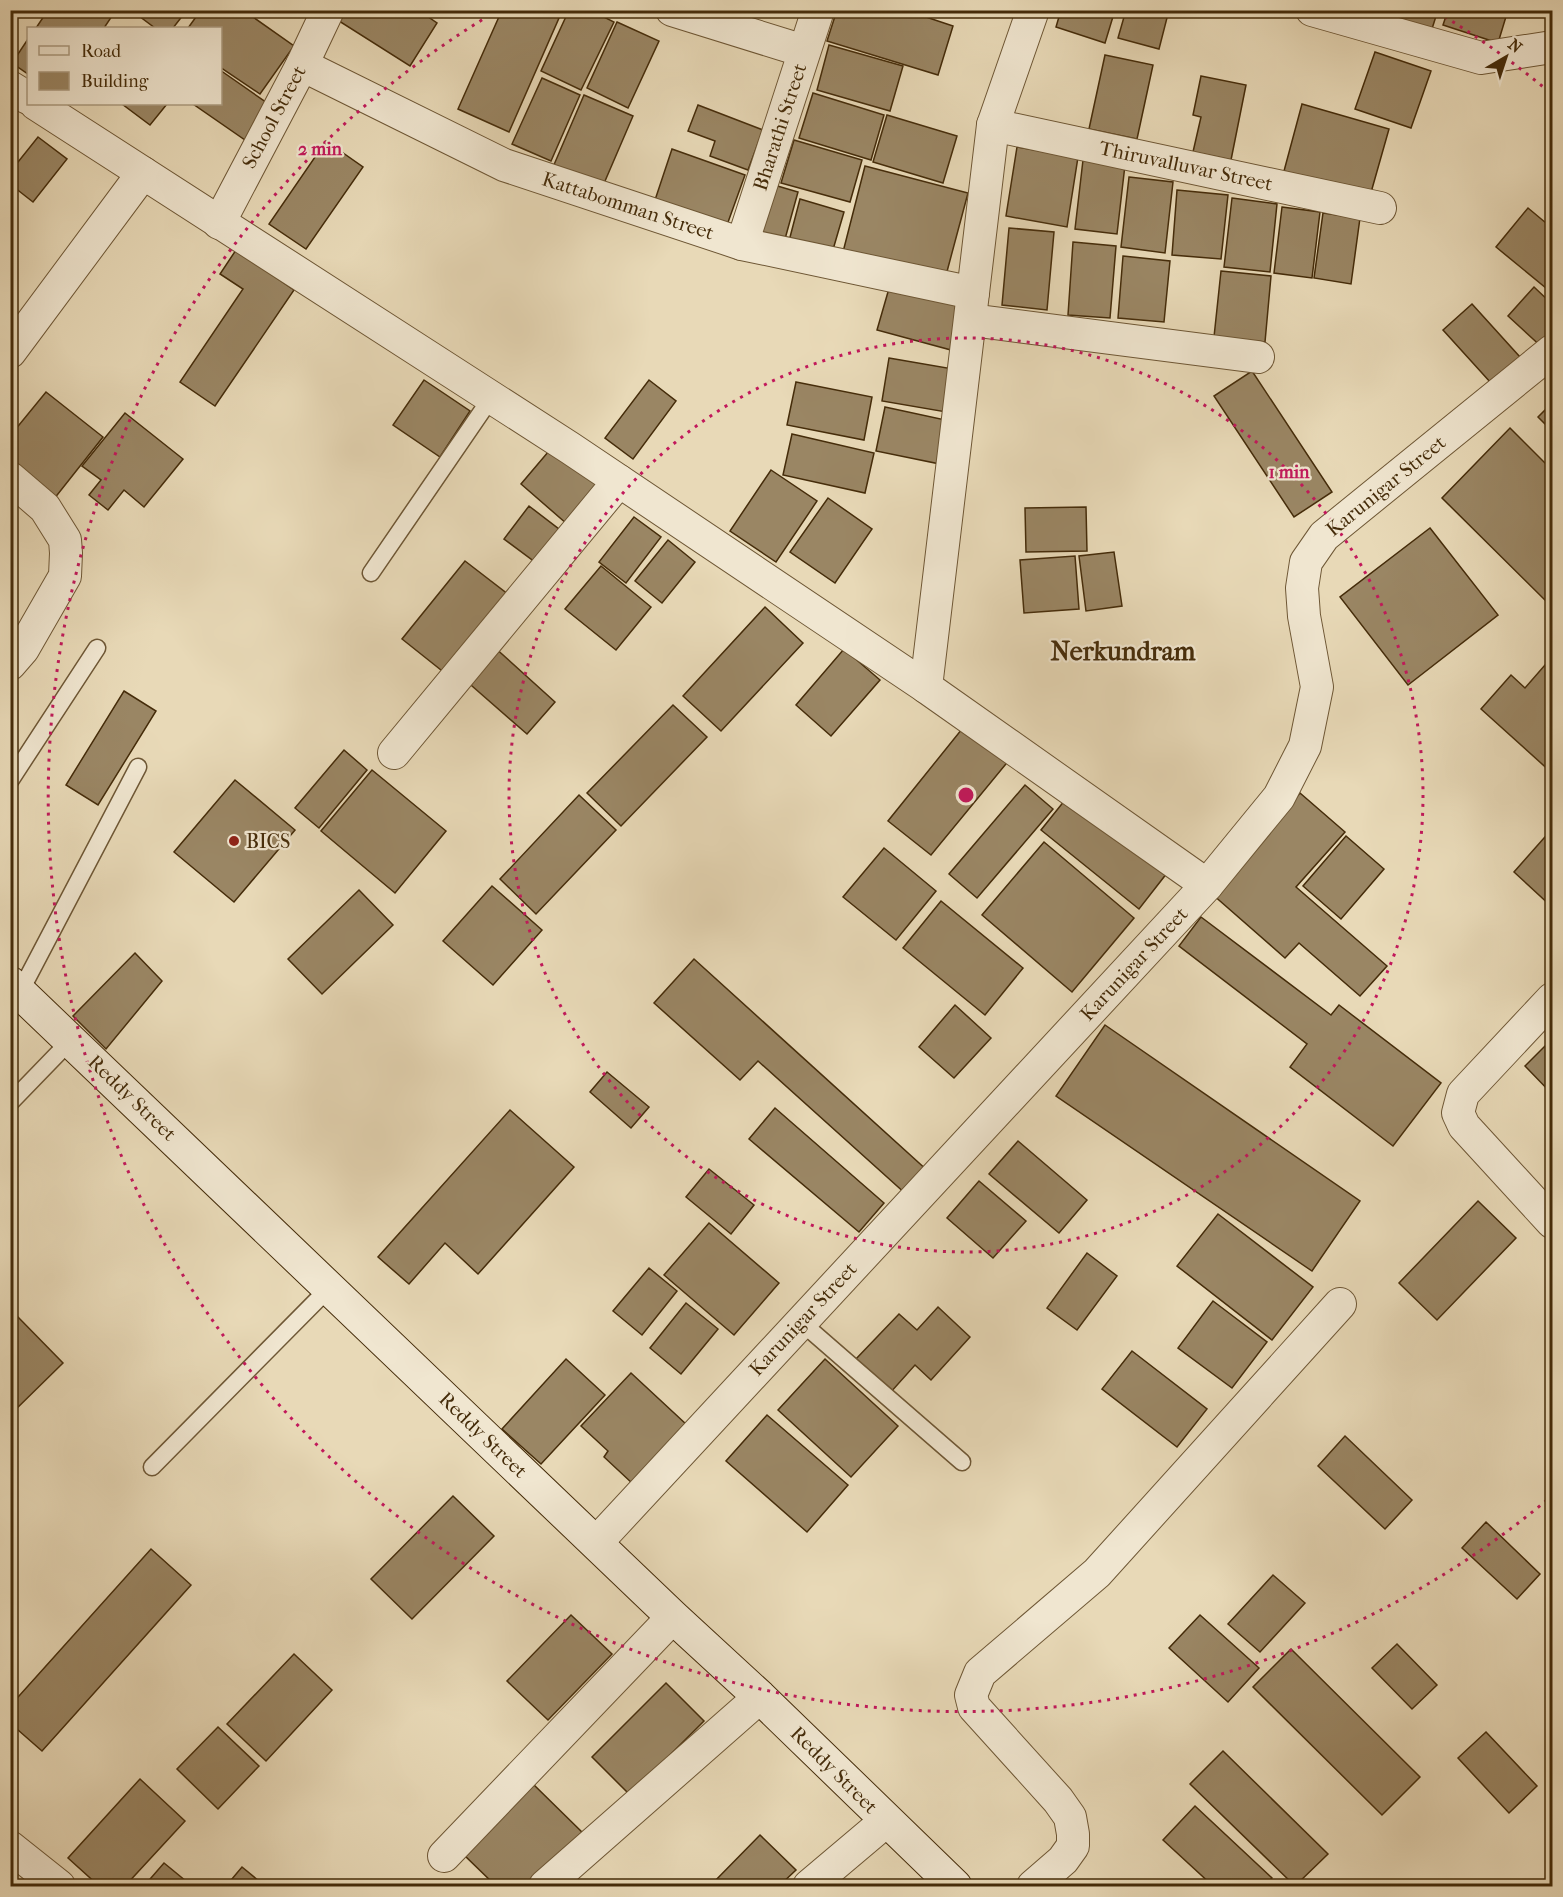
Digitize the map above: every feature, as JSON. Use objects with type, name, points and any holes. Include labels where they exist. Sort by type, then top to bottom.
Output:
[{"type":"street","name":"School Street","points":[[219,223],[302,65],[328,10]]},
{"type":"street","points":[[672,10],[804,51]]},
{"type":"street","name":"Bharathi Street","points":[[742,244],[818,10]]},
{"type":"street","points":[[926,687],[993,124],[1033,10]]},
{"type":"street","points":[[1312,10],[1481,58],[1552,47]]},
{"type":"street","name":"Kattabomman Street","points":[[302,65],[504,165],[742,244],[972,306],[1258,357]]},
{"type":"street","points":[[10,87],[27,97]]},
{"type":"street","points":[[38,105],[619,481],[926,687],[1207,885]]},
{"type":"street","name":"Thiruvalluvar Street","points":[[993,124],[1380,208]]},
{"type":"street","points":[[10,352],[143,173]]},
{"type":"street","name":"Karunigar Street","points":[[596,1543],[1207,885],[1279,797],[1305,746],[1317,687],[1304,616],[1302,588],[1306,562],[1324,536],[1552,351]]},
{"type":"street","points":[[10,478],[45,508],[65,540],[66,553],[65,576],[22,649],[10,663]]},
{"type":"street","points":[[394,753],[619,481]]},
{"type":"street","name":"Reddy Street","points":[[14,992],[71,1040],[673,1617],[760,1697],[955,1887]]},
{"type":"street","points":[[1552,999],[1463,1094],[1458,1113],[1464,1126],[1552,1222]]},
{"type":"street","points":[[1033,1887],[1063,1860],[1073,1846],[1070,1817],[1058,1800],[974,1707],[971,1695],[980,1673],[1097,1573],[1340,1304]]},
{"type":"street","points":[[444,1856],[673,1617]]},
{"type":"street","points":[[545,1887],[760,1697]]},
{"type":"street","points":[[809,1887],[886,1821]]},
{"type":"street","points":[[10,1847],[53,1885]]},
{"type":"lane","points":[[372,573],[491,398]]},
{"type":"lane","points":[[10,782],[97,648]]},
{"type":"lane","points":[[14,992],[138,767]]},
{"type":"lane","points":[[10,1103],[71,1040]]},
{"type":"lane","points":[[152,1467],[329,1288]]},
{"type":"lane","points":[[801,1322],[962,1462]]},
{"type":"building","points":[[48,10],[116,10],[105,27],[37,27]]},
{"type":"building","points":[[131,10],[187,10],[174,27],[154,27]]},
{"type":"building","points":[[201,10],[243,10],[294,46],[260,94],[222,68],[222,27],[189,27]]},
{"type":"building","points":[[346,10],[418,10],[437,23],[410,66],[339,21]]},
{"type":"building","points":[[502,10],[543,10],[559,18],[509,132],[458,109]]},
{"type":"building","points":[[569,10],[590,10],[614,22],[581,90],[541,71]]},
{"type":"building","points":[[837,10],[905,10],[953,26],[938,75],[827,41]]},
{"type":"building","points":[[1061,10],[1115,10],[1105,43],[1056,27]]},
{"type":"building","points":[[1126,10],[1169,10],[1159,49],[1118,38]]},
{"type":"building","points":[[1387,10],[1438,10],[1430,35],[1384,20]]},
{"type":"building","points":[[1448,10],[1508,10],[1498,43],[1443,25]]},
{"type":"building","points":[[617,22],[659,41],[628,108],[587,88]]},
{"type":"building","points":[[27,40],[27,73],[12,63]]},
{"type":"building","points":[[829,45],[903,66],[890,111],[817,90]]},
{"type":"building","points":[[1375,52],[1431,71],[1411,128],[1355,109]]},
{"type":"building","points":[[1105,55],[1153,65],[1137,139],[1089,129]]},
{"type":"building","points":[[222,71],[270,105],[245,140],[194,105],[222,105]]},
{"type":"building","points":[[1201,76],[1246,85],[1231,160],[1193,152],[1201,117],[1193,115]]},
{"type":"building","points":[[542,78],[580,95],[551,161],[512,144]]},
{"type":"building","points":[[813,93],[884,115],[871,160],[799,138]]},
{"type":"building","points":[[584,95],[633,116],[602,188],[553,167]]},
{"type":"building","points":[[1302,104],[1389,129],[1370,196],[1284,171]]},
{"type":"building","points":[[123,105],[166,105],[150,125]]},
{"type":"building","points":[[698,105],[763,130],[748,170],[710,156],[715,141],[688,131]]},
{"type":"building","points":[[887,115],[957,136],[943,183],[873,162]]},
{"type":"building","points":[[38,137],[67,159],[33,202],[10,184],[10,172]]},
{"type":"building","points":[[794,140],[862,160],[850,202],[781,183]]},
{"type":"building","points":[[326,141],[363,167],[306,249],[269,224]]},
{"type":"building","points":[[1017,147],[1078,157],[1067,227],[1006,216]]},
{"type":"building","points":[[672,149],[745,175],[727,225],[655,200]]},
{"type":"building","points":[[1083,160],[1125,165],[1117,234],[1075,229]]},
{"type":"building","points":[[865,166],[968,193],[945,279],[843,252]]},
{"type":"building","points":[[1129,177],[1173,182],[1165,253],[1121,247]]},
{"type":"building","points":[[774,185],[798,192],[785,239],[760,232]]},
{"type":"building","points":[[1177,190],[1228,195],[1221,259],[1172,255]]},
{"type":"building","points":[[1232,198],[1277,204],[1270,272],[1224,267]]},
{"type":"building","points":[[800,199],[844,212],[832,253],[789,241]]},
{"type":"building","points":[[1282,207],[1320,212],[1312,278],[1274,273]]},
{"type":"building","points":[[1528,208],[1552,228],[1552,293],[1496,247]]},
{"type":"building","points":[[1323,213],[1360,218],[1351,284],[1314,278]]},
{"type":"building","points":[[1009,228],[1054,232],[1047,310],[1002,305]]},
{"type":"building","points":[[1073,242],[1116,246],[1110,318],[1068,315]]},
{"type":"building","points":[[236,250],[294,290],[215,406],[180,382],[243,289],[220,274]]},
{"type":"building","points":[[1123,256],[1170,261],[1164,322],[1118,318]]},
{"type":"building","points":[[1221,271],[1271,276],[1265,342],[1214,337]]},
{"type":"building","points":[[890,285],[964,305],[951,350],[877,330]]},
{"type":"building","points":[[1534,287],[1552,304],[1552,341],[1545,350],[1508,316]]},
{"type":"building","points":[[1472,304],[1520,357],[1491,383],[1443,330]]},
{"type":"building","points":[[889,358],[959,370],[952,413],[882,401]]},
{"type":"building","points":[[1252,371],[1332,492],[1294,517],[1214,396]]},
{"type":"building","points":[[424,380],[470,411],[440,457],[393,425]]},
{"type":"building","points":[[649,380],[676,401],[633,459],[605,438]]},
{"type":"building","points":[[796,382],[872,397],[864,440],[787,425]]},
{"type":"building","points":[[46,392],[103,437],[54,499],[10,465],[10,436]]},
{"type":"building","points":[[1552,403],[1552,431],[1538,417]]},
{"type":"building","points":[[885,407],[950,421],[940,464],[876,451]]},
{"type":"building","points":[[125,413],[183,459],[144,507],[124,490],[108,510],[89,495],[101,480],[82,466]]},
{"type":"building","points":[[1510,428],[1552,470],[1552,607],[1442,498]]},
{"type":"building","points":[[792,434],[874,453],[865,493],[783,475]]},
{"type":"building","points":[[554,445],[601,485],[567,524],[521,484]]},
{"type":"building","points":[[771,470],[817,501],[776,562],[730,531]]},
{"type":"building","points":[[828,498],[872,529],[835,583],[790,552]]},
{"type":"building","points":[[529,506],[568,536],[543,568],[504,539]]},
{"type":"building","points":[[1086,507],[1087,551],[1026,552],[1025,508]]},
{"type":"building","points":[[634,517],[661,537],[626,583],[599,562]]},
{"type":"building","points":[[1430,528],[1498,615],[1408,685],[1340,597]]},
{"type":"building","points":[[668,540],[695,562],[662,603],[635,581]]},
{"type":"building","points":[[1114,552],[1122,606],[1086,611],[1079,556]]},
{"type":"building","points":[[1075,556],[1079,609],[1024,613],[1020,560]]},
{"type":"building","points":[[465,561],[509,595],[446,674],[402,639]]},
{"type":"building","points":[[601,566],[651,607],[616,650],[565,609]]},
{"type":"building","points":[[765,607],[803,643],[721,731],[683,696]]},
{"type":"building","points":[[493,646],[555,702],[527,734],[464,679]]},
{"type":"building","points":[[844,649],[880,680],[831,736],[796,705]]},
{"type":"building","points":[[1552,657],[1552,773],[1481,709],[1511,675],[1525,688]]},
{"type":"building","points":[[124,691],[156,711],[98,805],[66,785]]},
{"type":"building","points":[[673,705],[707,737],[621,826],[587,793]]},
{"type":"building","points":[[966,724],[1010,759],[931,855],[888,821]]},
{"type":"building","points":[[344,750],[367,770],[319,828],[295,808]]},
{"type":"building","points":[[372,770],[446,831],[395,893],[321,831]]},
{"type":"building","name":"BICS","points":[[235,780],[295,830],[234,902],[174,852]]},
{"type":"building","points":[[1025,785],[1053,809],[977,898],[949,874]]},
{"type":"building","points":[[1300,793],[1345,832],[1296,887],[1387,966],[1360,996],[1299,943],[1285,958],[1212,894]]},
{"type":"building","points":[[579,795],[616,830],[536,914],[500,879]]},
{"type":"building","points":[[1069,795],[1167,873],[1139,909],[1041,830]]},
{"type":"building","points":[[1552,829],[1552,907],[1514,872]]},
{"type":"building","points":[[1346,836],[1384,869],[1341,919],[1303,886]]},
{"type":"building","points":[[1044,842],[1134,918],[1072,992],[982,915]]},
{"type":"building","points":[[884,848],[936,891],[896,940],[843,897]]},
{"type":"building","points":[[492,886],[542,930],[493,985],[443,941]]},
{"type":"building","points":[[359,890],[393,925],[322,994],[288,959]]},
{"type":"building","points":[[941,901],[1023,968],[985,1015],[903,948]]},
{"type":"building","points":[[1201,917],[1331,1015],[1339,1005],[1441,1083],[1393,1146],[1290,1067],[1307,1044],[1179,946]]},
{"type":"building","points":[[135,953],[162,981],[106,1049],[73,1016]]},
{"type":"building","points":[[694,959],[929,1172],[907,1195],[758,1061],[740,1080],[654,1003]]},
{"type":"building","points":[[955,1005],[991,1038],[954,1078],[919,1047]]},
{"type":"building","points":[[1105,1025],[1360,1201],[1312,1271],[1056,1096]]},
{"type":"building","points":[[1552,1039],[1552,1094],[1525,1066]]},
{"type":"building","points":[[607,1072],[649,1107],[631,1128],[590,1092]]},
{"type":"building","points":[[775,1108],[884,1203],[859,1232],[749,1139]]},
{"type":"building","points":[[510,1110],[574,1167],[478,1274],[445,1243],[409,1284],[378,1257]]},
{"type":"building","points":[[1018,1141],[1087,1200],[1059,1233],[989,1174]]},
{"type":"building","points":[[709,1169],[754,1205],[731,1234],[686,1197]]},
{"type":"building","points":[[979,1181],[1026,1221],[993,1258],[947,1218]]},
{"type":"building","points":[[1478,1201],[1516,1238],[1437,1320],[1399,1283]]},
{"type":"building","points":[[1218,1214],[1313,1287],[1272,1340],[1177,1266]]},
{"type":"building","points":[[709,1223],[779,1283],[734,1335],[664,1275]]},
{"type":"building","points":[[1087,1253],[1117,1276],[1077,1330],[1047,1308]]},
{"type":"building","points":[[649,1268],[677,1291],[642,1335],[613,1311]]},
{"type":"building","points":[[1213,1301],[1267,1342],[1232,1388],[1178,1348]]},
{"type":"building","points":[[686,1303],[718,1329],[681,1374],[650,1348]]},
{"type":"building","points":[[938,1307],[970,1337],[931,1380],[915,1365],[890,1393],[855,1360],[899,1314],[917,1330]]},
{"type":"building","points":[[17,1316],[63,1363],[10,1415],[10,1322]]},
{"type":"building","points":[[1132,1351],[1207,1409],[1177,1447],[1102,1389]]},
{"type":"building","points":[[566,1359],[605,1395],[541,1464],[502,1429]]},
{"type":"building","points":[[825,1359],[898,1426],[851,1477],[778,1410]]},
{"type":"building","points":[[631,1373],[687,1425],[633,1484],[604,1457],[608,1451],[581,1426]]},
{"type":"building","points":[[767,1415],[848,1485],[807,1532],[726,1461]]},
{"type":"building","points":[[1345,1436],[1412,1500],[1385,1529],[1318,1466]]},
{"type":"building","points":[[453,1496],[494,1536],[412,1619],[371,1579]]},
{"type":"building","points":[[1486,1522],[1540,1574],[1517,1599],[1462,1548]]},
{"type":"building","points":[[151,1549],[191,1585],[42,1751],[10,1723],[10,1706]]},
{"type":"building","points":[[1273,1575],[1305,1603],[1260,1652],[1228,1624]]},
{"type":"building","points":[[571,1615],[612,1654],[548,1720],[507,1681]]},
{"type":"building","points":[[1200,1615],[1259,1668],[1228,1702],[1169,1648]]},
{"type":"building","points":[[1397,1644],[1437,1685],[1412,1709],[1372,1668]]},
{"type":"building","points":[[1291,1649],[1420,1777],[1382,1815],[1253,1687]]},
{"type":"building","points":[[294,1654],[332,1690],[266,1761],[227,1724]]},
{"type":"building","points":[[666,1683],[704,1721],[630,1795],[592,1757]]},
{"type":"building","points":[[218,1727],[259,1766],[218,1809],[177,1769]]},
{"type":"building","points":[[1486,1732],[1537,1786],[1509,1813],[1458,1758]]},
{"type":"building","points":[[1223,1751],[1328,1854],[1295,1886],[1190,1784]]},
{"type":"building","points":[[140,1779],[185,1821],[125,1886],[99,1886],[68,1858]]},
{"type":"building","points":[[532,1783],[586,1836],[537,1886],[496,1886],[463,1854]]},
{"type":"building","points":[[1195,1806],[1272,1878],[1264,1886],[1213,1886],[1163,1840]]},
{"type":"building","points":[[760,1835],[796,1870],[779,1886],[710,1886]]},
{"type":"building","points":[[164,1863],[192,1886],[144,1886]]},
{"type":"building","points":[[242,1867],[265,1886],[226,1886]]},
{"type":"place","name":"BICS","points":[[234,841]]},
{"type":"district","name":"Nerkundram","points":[[1123,651]]}]
